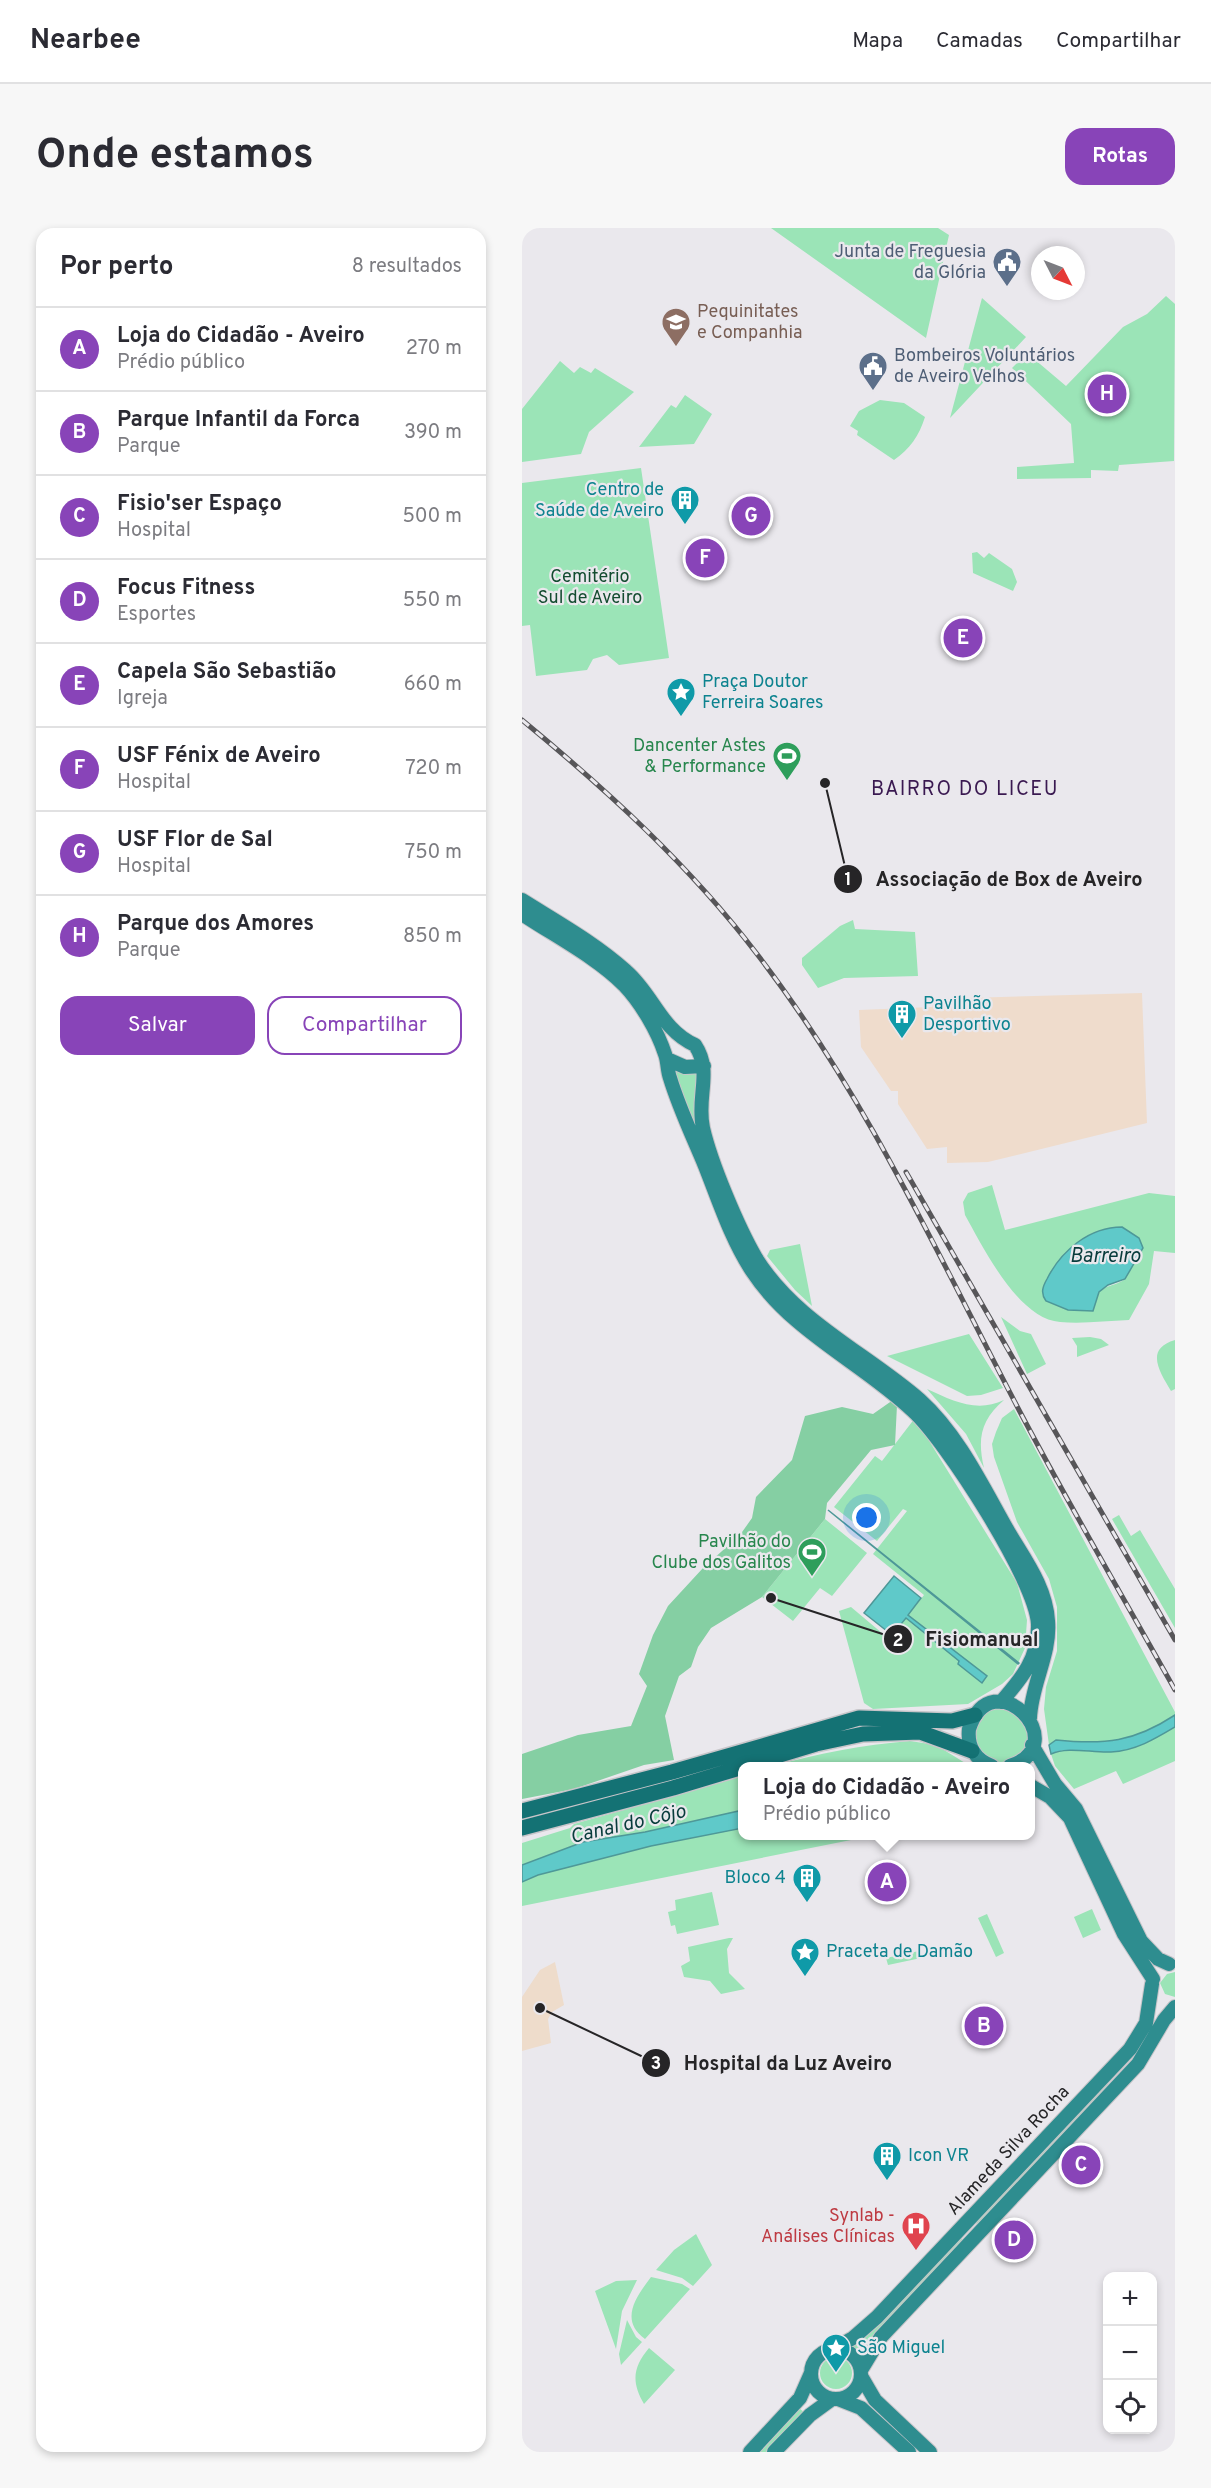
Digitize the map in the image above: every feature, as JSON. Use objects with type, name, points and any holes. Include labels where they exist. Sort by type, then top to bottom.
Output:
[{"type":"main road","points":[[522,900],[602,950],[629,973],[666,1025],[680,1038],[695,1045],[704,1059],[701,1109],[703,1128],[738,1221],[758,1260],[800,1309],[911,1393],[934,1415],[980,1482],[1035,1577],[1046,1607],[1049,1624],[1042,1663],[1031,1700],[1030,1718],[1034,1732],[1032,1745],[1025,1758],[1018,1762]]},
{"type":"main road","points":[[522,914],[623,984],[638,1001],[667,1059],[670,1077],[735,1241],[753,1272],[793,1318],[892,1393],[925,1423],[971,1488],[1026,1583],[1036,1606],[1038,1625],[1035,1651],[1030,1666],[1001,1702]]},
{"type":"main road","points":[[667,1059],[679,1047],[695,1045]]},
{"type":"main road","points":[[667,1059],[685,1067],[704,1066]]},
{"type":"main road","points":[[522,1811],[672,1772],[859,1718],[952,1720],[975,1715],[987,1705],[1001,1702],[1014,1705],[1030,1718]]},
{"type":"main road","points":[[975,1715],[968,1736],[972,1751],[983,1762]]},
{"type":"main road","points":[[759,1762],[816,1744],[863,1734],[920,1732],[972,1751]]},
{"type":"main road","points":[[1032,1745],[1055,1784],[1076,1809],[1141,1941],[1158,1959],[1172,1964]]},
{"type":"main road","points":[[522,1828],[738,1768]]},
{"type":"main road","points":[[1035,1788],[1050,1797],[1070,1818],[1124,1934],[1153,1982],[1157,1997],[1175,2006]]},
{"type":"main road","points":[[1153,1982],[1158,1970],[1172,1964]]},
{"type":"main road","name":"Alameda Silva Rocha","points":[[835,2348],[853,2338],[877,2317],[1130,2049],[1146,2023],[1153,1982]]},
{"type":"main road","name":"Alameda Silva Rocha","points":[[861,2373],[880,2337],[1138,2064],[1175,2006]]},
{"type":"main road","points":[[750,2452],[800,2398],[816,2358],[825,2351],[835,2348],[850,2352],[858,2360],[861,2373],[875,2400],[930,2452]]},
{"type":"main road","points":[[811,2373],[817,2390],[861,2408],[909,2452]]},
{"type":"main road","points":[[774,2452],[810,2415],[835,2399],[854,2392],[861,2373]]},
{"type":"shaded area","points":[[1142,993],[1147,1123],[988,1162],[947,1163],[947,1147],[927,1149],[898,1104],[898,1091],[891,1091],[861,1047],[859,1010],[932,1007],[932,999]]},
{"type":"shaded area","points":[[555,1962],[564,2005],[552,2012],[548,2019],[551,2043],[522,2051],[522,1997],[540,1970]]},
{"type":"green space","points":[[771,228],[938,228],[949,235],[926,338]]},
{"type":"green space","points":[[1166,296],[1175,304],[1174,461],[1119,465],[1118,471],[1091,470],[1091,478],[1017,479],[1017,467],[1074,463],[1071,424],[1012,368],[1027,353],[1066,386],[1123,327],[1147,314]]},
{"type":"green space","points":[[982,298],[1026,337],[950,418]]},
{"type":"green space","points":[[560,361],[574,373],[580,367],[591,373],[595,368],[634,392],[589,432],[581,454],[522,462],[522,409]]},
{"type":"green space","points":[[685,395],[712,414],[694,444],[639,447],[671,405],[676,408]]},
{"type":"green space","points":[[880,400],[904,403],[925,417],[913,442],[894,460],[857,435],[858,431],[850,426],[859,411]]},
{"type":"green space","name":"Cemitério Sul de Aveiro","points":[[641,468],[669,658],[619,665],[607,655],[593,659],[587,670],[536,676],[530,625],[522,626],[522,483]]},
{"type":"green space","points":[[977,552],[984,558],[989,553],[1012,569],[1017,582],[1013,591],[973,573],[972,553]]},
{"type":"green space","points":[[853,920],[855,929],[915,932],[918,976],[844,978],[818,988],[802,965],[802,958],[840,926]]},
{"type":"green space","points":[[674,1070],[699,1072],[698,1133]]},
{"type":"green space","points":[[992,1185],[1005,1230],[1149,1193],[1175,1196],[1175,1253],[1154,1251],[1149,1284],[1129,1320],[1068,1323],[1045,1318],[1030,1309],[1016,1295],[992,1262],[965,1215],[963,1202],[968,1193]],"holes":[[[1108,1229],[1143,1248],[1125,1279],[1097,1294],[1094,1308],[1054,1266],[1074,1245]]]},
{"type":"green space","points":[[800,1244],[812,1306],[795,1290],[767,1256],[770,1250]]},
{"type":"green space","points":[[1001,1317],[1020,1331],[1031,1334],[1046,1364],[1027,1374]]},
{"type":"green space","points":[[969,1334],[1003,1388],[981,1395],[967,1396],[887,1356]]},
{"type":"green space","points":[[1072,1338],[1101,1339],[1109,1345],[1077,1357],[1077,1346]]},
{"type":"green space","points":[[1175,1340],[1175,1389],[1171,1391],[1159,1369],[1157,1355],[1165,1344]]},
{"type":"green space","points":[[927,1389],[965,1404],[994,1404],[1004,1400],[990,1415],[983,1430],[981,1448],[984,1468],[966,1434]]},
{"type":"green space","points":[[893,1400],[897,1405],[895,1445],[871,1450],[827,1503],[825,1519],[762,1597],[711,1628],[698,1647],[691,1667],[679,1676],[665,1716],[674,1760],[644,1765],[574,1789],[522,1799],[522,1754],[578,1735],[631,1726],[647,1686],[639,1674],[653,1635],[668,1606],[703,1568],[740,1535],[752,1518],[756,1497],[792,1460],[805,1416],[842,1407],[873,1414]]},
{"type":"green space","points":[[1014,1409],[1175,1712],[1175,1715],[1146,1731],[1119,1740],[1090,1742],[1057,1740],[1049,1745],[1044,1709],[1046,1687],[1057,1651],[1057,1607],[1049,1579],[1017,1522],[994,1457],[992,1444],[1002,1418]]},
{"type":"green space","points":[[915,1418],[1017,1583],[1027,1620],[1025,1648],[1013,1674],[1002,1684],[968,1704],[873,1709],[864,1703],[839,1611],[851,1607],[889,1639],[924,1595],[873,1554],[907,1511],[903,1509],[877,1541],[834,1507],[875,1456],[882,1461]]},
{"type":"green space","points":[[1119,1515],[1131,1536],[1140,1530],[1175,1589],[1175,1628],[1112,1519]]},
{"type":"green space","name":"Pavilhão do Clube dos Galitos","points":[[825,1519],[867,1553],[832,1596],[820,1588],[793,1621],[762,1597]]},
{"type":"green space","points":[[1001,1708],[1011,1710],[1020,1716],[1026,1725],[1028,1735],[1026,1745],[1020,1754],[1011,1760],[1001,1762],[991,1760],[982,1754],[976,1745],[974,1735],[976,1725],[982,1716],[991,1710]]},
{"type":"green space","points":[[1175,1727],[1175,1761],[1123,1784],[1116,1771],[1074,1789],[1055,1766],[1051,1754],[1065,1750],[1120,1751],[1137,1747]]},
{"type":"green space","points":[[910,1741],[936,1745],[964,1762],[789,1762],[875,1745]]},
{"type":"green space","points":[[738,1777],[738,1840],[851,1840],[522,1906],[522,1843],[570,1828],[574,1824]]},
{"type":"green space","points":[[712,1892],[719,1925],[677,1934],[675,1925],[671,1926],[668,1912],[676,1910],[675,1900]]},
{"type":"green space","points":[[1092,1909],[1101,1930],[1083,1938],[1074,1917]]},
{"type":"green space","points":[[987,1914],[1004,1953],[996,1957],[978,1918]]},
{"type":"green space","points":[[733,1938],[727,1949],[729,1973],[745,1989],[721,1994],[710,1981],[684,1977],[681,1966],[690,1961],[688,1947]]},
{"type":"green space","points":[[919,1951],[921,1958],[888,1965],[886,1958]]},
{"type":"green space","points":[[1175,1972],[1175,1997],[1165,1994],[1160,1983],[1167,1974]]},
{"type":"green space","points":[[1106,2082],[1110,2087],[979,2226],[975,2222]]},
{"type":"green space","points":[[696,2234],[712,2265],[693,2286],[682,2278],[656,2270],[674,2250]]},
{"type":"green space","points":[[959,2236],[966,2243],[862,2355],[851,2345]]},
{"type":"green space","points":[[651,2277],[682,2284],[690,2289],[645,2339],[637,2332],[632,2316],[636,2300]]},
{"type":"green space","points":[[637,2280],[622,2311],[616,2349],[595,2291],[616,2281]]},
{"type":"green space","points":[[627,2320],[636,2337],[642,2342],[621,2365],[619,2354]]},
{"type":"green space","points":[[649,2348],[675,2370],[644,2404],[637,2389],[636,2375],[637,2368]]},
{"type":"green space","points":[[836,2357],[848,2361],[852,2373],[848,2385],[836,2389],[824,2385],[820,2373],[824,2361]]},
{"type":"green space","points":[[799,2408],[805,2413],[767,2452],[758,2452]]},
{"type":"water","name":"Barreiro","points":[[1122,1227],[1139,1238],[1143,1248],[1125,1279],[1108,1285],[1099,1292],[1093,1311],[1068,1310],[1046,1301],[1043,1292],[1044,1284],[1068,1250],[1077,1242],[1098,1231]]},
{"type":"water","points":[[828,1510],[1019,1663],[1018,1664]]},
{"type":"water","points":[[894,1576],[921,1598],[908,1615],[987,1676],[982,1683],[906,1618],[892,1635],[864,1613]]},
{"type":"water","points":[[1175,1715],[1175,1727],[1137,1747],[1111,1752],[1072,1750],[1051,1754],[1049,1745],[1056,1740],[1090,1742],[1118,1740],[1146,1731]]},
{"type":"water","points":[[738,1811],[738,1829],[651,1846],[538,1875],[522,1882],[522,1865],[583,1842],[645,1832]]},
{"type":"railway","points":[[522,720],[646,830],[704,890],[757,954],[796,1007],[866,1119],[898,1176],[1019,1410],[1175,1690]]},
{"type":"railway","points":[[906,1172],[1175,1640]]},
{"type":"place","name":"Junta de Freguesia da Glória","points":[[1007,288]]},
{"type":"place","name":"Pequinitates e Companhia","points":[[676,348]]},
{"type":"place","name":"Bombeiros Voluntários de Aveiro Velhos","points":[[873,392]]},
{"type":"place","name":"Parque dos Amores","points":[[1107,394]]},
{"type":"place","name":"USF Flor de Sal","points":[[751,516]]},
{"type":"place","name":"Centro de Saúde de Aveiro","points":[[685,526]]},
{"type":"place","name":"USF Fénix de Aveiro","points":[[705,558]]},
{"type":"place","name":"Capela São Sebastião","points":[[963,638]]},
{"type":"place","name":"Praça Doutor Ferreira Soares","points":[[681,718]]},
{"type":"place","name":"Dancenter Astes & Performance","points":[[787,782]]},
{"type":"place","name":"Associação de Box de Aveiro","points":[[825,783]]},
{"type":"place","name":"Pavilhão Desportivo","points":[[902,1040]]},
{"type":"place","name":"Pavilhão do Clube dos Galitos","points":[[812,1578]]},
{"type":"place","name":"Fisiomanual","points":[[771,1598]]},
{"type":"place","name":"Loja do Cidadão - Aveiro","points":[[887,1882]]},
{"type":"place","name":"Bloco 4","points":[[807,1904]]},
{"type":"place","name":"Praceta de Damão","points":[[805,1978]]},
{"type":"place","name":"Hospital da Luz Aveiro","points":[[540,2008]]},
{"type":"place","name":"Parque Infantil da Forca","points":[[984,2026]]},
{"type":"place","name":"Fisio'ser Espaço","points":[[1081,2165]]},
{"type":"place","name":"Icon VR","points":[[887,2182]]},
{"type":"place","name":"Focus Fitness","points":[[1014,2240]]},
{"type":"place","name":"Synlab - Análises Clínicas","points":[[916,2252]]},
{"type":"place","name":"São Miguel","points":[[836,2374]]},
{"type":"district","name":"BAIRRO DO LICEU","points":[[965,790]]},
{"type":"water label","name":"Canal do Côjo","points":[[628,1825]]}]
